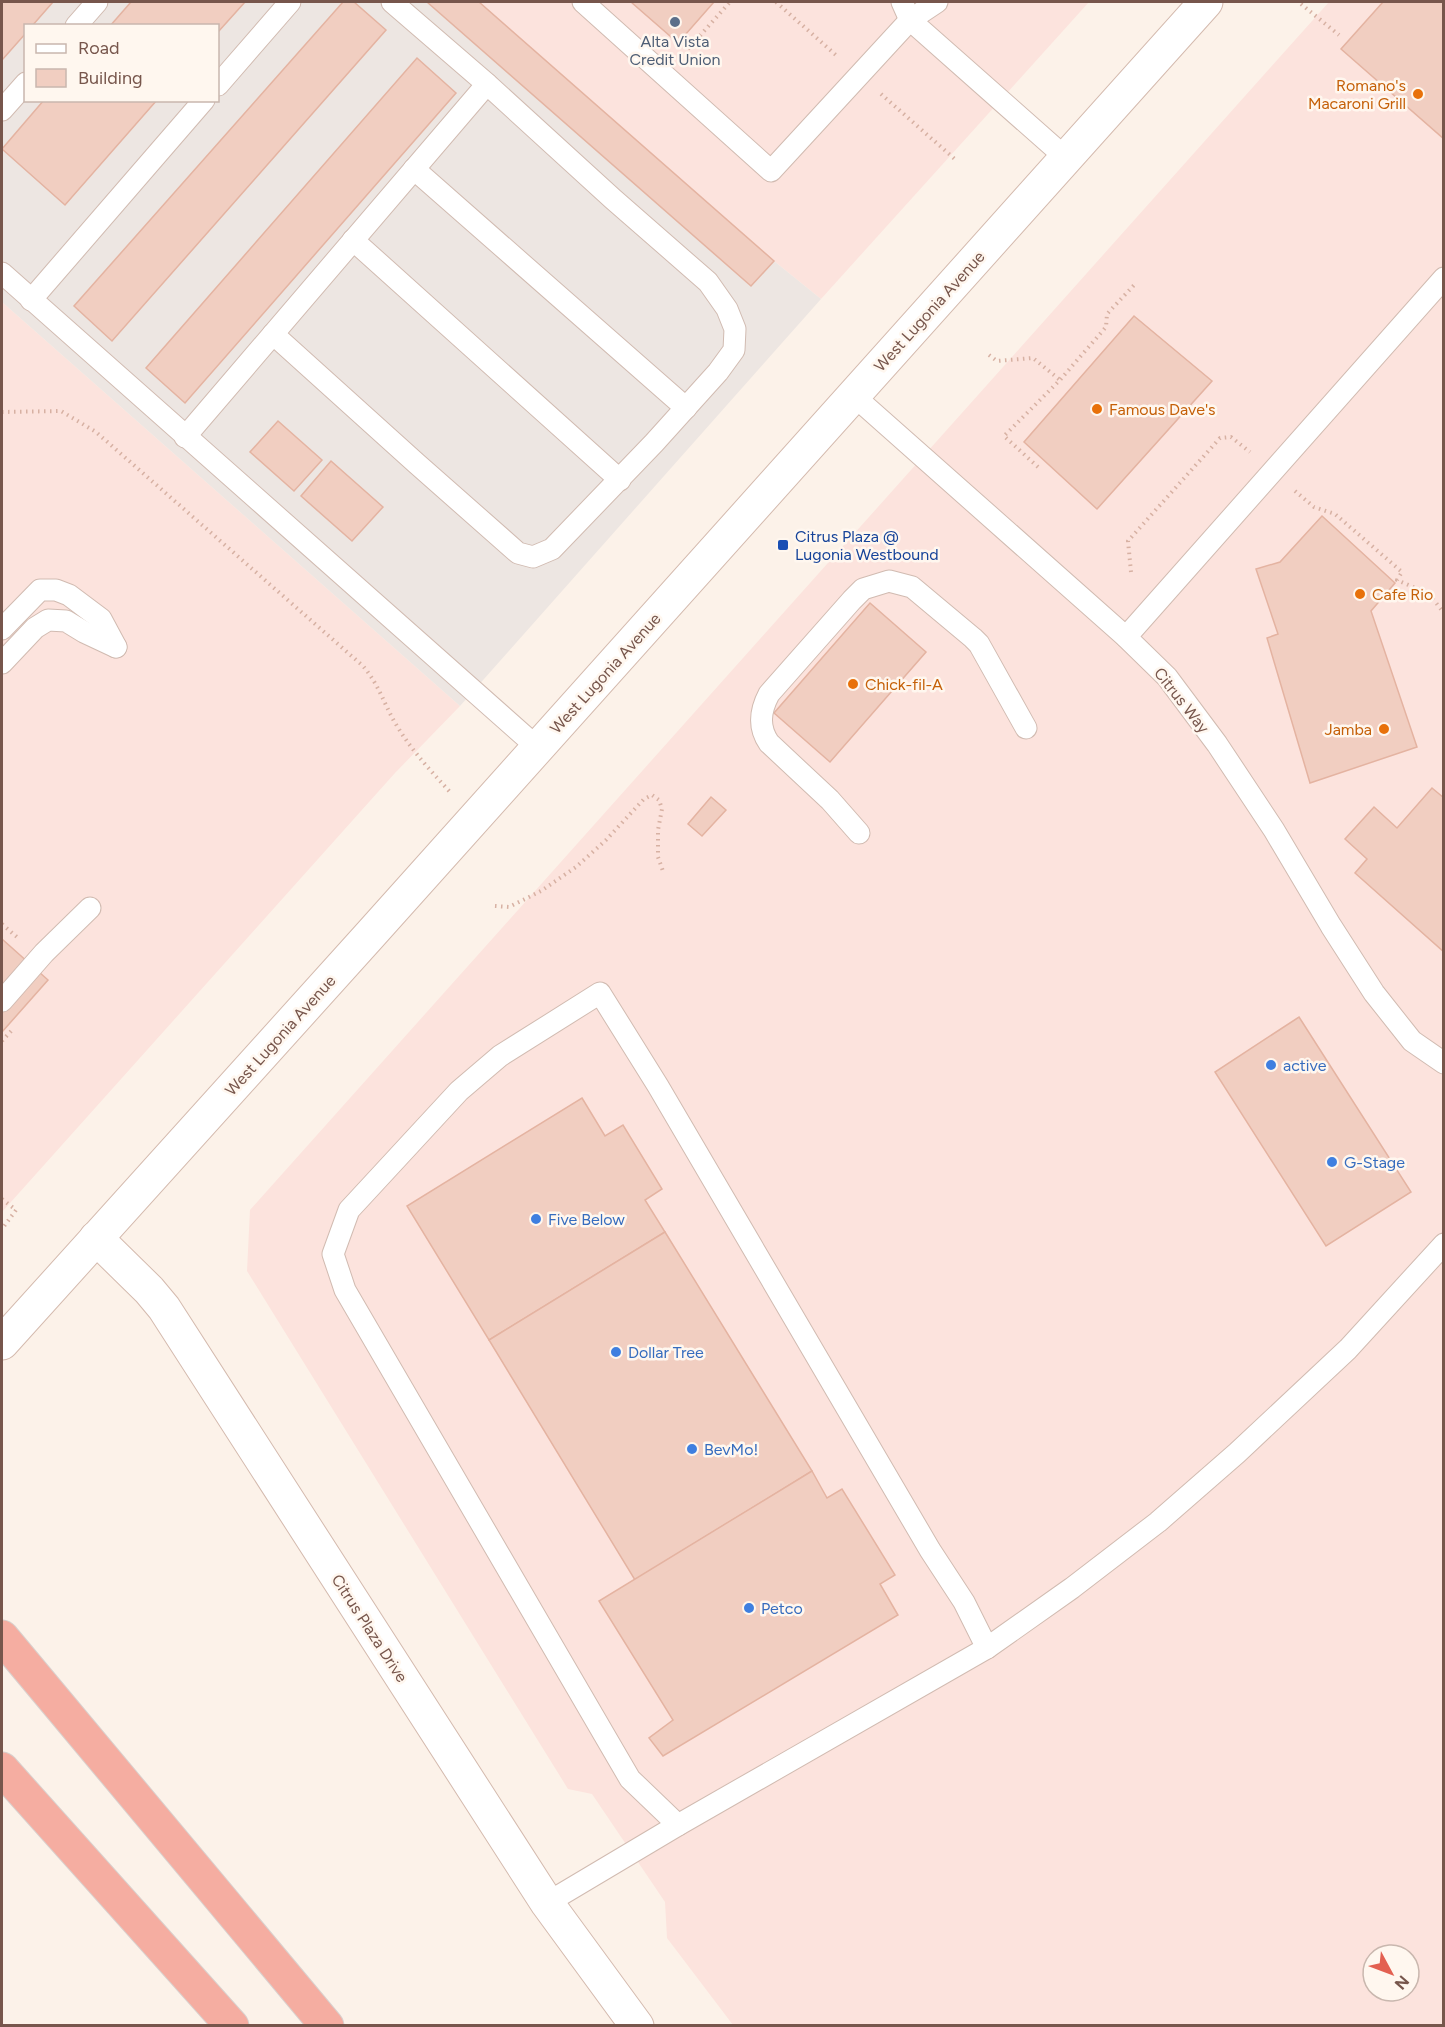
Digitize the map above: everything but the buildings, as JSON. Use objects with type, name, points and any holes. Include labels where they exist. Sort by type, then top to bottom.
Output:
[{"type":"highway","points":[[2,1637],[327,2025]]},
{"type":"highway","points":[[2,1769],[232,2025]]},
{"type":"main road","name":"West Lugonia Avenue","points":[[2,1343],[1206,2]]},
{"type":"main road","name":"Citrus Plaza Drive","points":[[96,1238],[164,1308],[547,1903],[637,2025]]},
{"type":"lane","points":[[78,24],[97,2]]},
{"type":"lane","points":[[219,84],[290,2]]},
{"type":"lane","points":[[273,334],[416,464],[519,553],[533,557],[552,549],[620,480],[718,372],[734,350],[735,329],[726,309],[708,282],[392,2]]},
{"type":"lane","points":[[583,2],[771,171],[906,10],[937,2]]},
{"type":"lane","points":[[906,10],[1066,158]]},
{"type":"lane","points":[[185,436],[487,84]]},
{"type":"lane","points":[[2,110],[24,85]]},
{"type":"lane","points":[[31,300],[202,102]]},
{"type":"lane","points":[[414,169],[686,408]]},
{"type":"lane","points":[[353,240],[620,480]]},
{"type":"lane","points":[[2,273],[538,748]]},
{"type":"lane","points":[[1126,638],[1443,278]]},
{"type":"lane","name":"Citrus Way","points":[[853,395],[1167,677],[1217,744],[1274,830],[1374,993],[1412,1041],[1443,1063]]},
{"type":"lane","points":[[859,833],[830,800],[769,743],[760,720],[762,707],[769,694],[863,589],[889,581],[912,587],[973,638],[1026,728]]},
{"type":"lane","points":[[2,629],[40,590],[56,590],[69,595],[101,619],[116,647],[66,621],[48,620],[34,628],[2,663]]},
{"type":"lane","points":[[2,1001],[44,953],[90,908]]},
{"type":"lane","points":[[678,1825],[630,1779],[345,1290],[333,1254],[349,1210],[459,1091],[500,1056],[600,993],[664,1097],[930,1550],[964,1602],[987,1648]]},
{"type":"lane","points":[[547,1903],[987,1648],[1072,1588],[1158,1522],[1237,1453],[1348,1349],[1443,1244]]},
{"type":"path","points":[[688,49],[729,2]]},
{"type":"path","points":[[1301,4],[1339,35]]},
{"type":"path","points":[[1038,467],[1004,436],[1060,380],[1106,327],[1107,314],[1136,283]]},
{"type":"path","points":[[989,356],[997,361],[1033,358],[1060,380]]},
{"type":"path","points":[[2,412],[61,411],[96,432],[363,666],[375,680],[395,723],[411,749],[474,819]]},
{"type":"path","points":[[1131,572],[1128,542],[1220,438],[1231,437],[1250,452]]},
{"type":"path","points":[[1295,491],[1314,507],[1335,514],[1402,572],[1397,580],[1430,594],[1443,613]]},
{"type":"path","points":[[495,906],[509,907],[541,891],[576,867],[606,840],[644,799],[652,795],[659,800],[662,809],[658,830],[658,857],[664,874]]},
{"type":"path","points":[[2,1199],[16,1210],[2,1229]]},
{"type":"shaded area","points":[[2,2],[479,2],[774,261],[821,299],[460,706],[2,302]]},
{"type":"shaded area","points":[[479,2],[1089,2],[821,299],[774,261]]},
{"type":"shaded area","points":[[1329,2],[1443,2],[1443,2025],[733,2025],[667,1938],[665,1902],[592,1794],[568,1789],[247,1271],[250,1210]]},
{"type":"shaded area","points":[[2,302],[460,706],[395,773],[2,1212]]},
{"type":"place","name":"Alta Vista Credit Union","points":[[675,22]]},
{"type":"place","name":"Romano's Macaroni Grill","points":[[1418,94]]},
{"type":"place","name":"Famous Dave's","points":[[1097,409]]},
{"type":"place","name":"Citrus Plaza @ Lugonia Westbound","points":[[783,545]]},
{"type":"place","name":"Cafe Rio","points":[[1360,594]]},
{"type":"place","name":"Chick-fil-A","points":[[853,684]]},
{"type":"place","name":"Jamba","points":[[1384,729]]},
{"type":"place","name":"active","points":[[1271,1065]]},
{"type":"place","name":"G-Stage","points":[[1332,1162]]},
{"type":"place","name":"Five Below","points":[[536,1219]]},
{"type":"place","name":"Dollar Tree","points":[[616,1352]]},
{"type":"place","name":"BevMo!","points":[[692,1449]]},
{"type":"place","name":"Petco","points":[[749,1608]]}]
